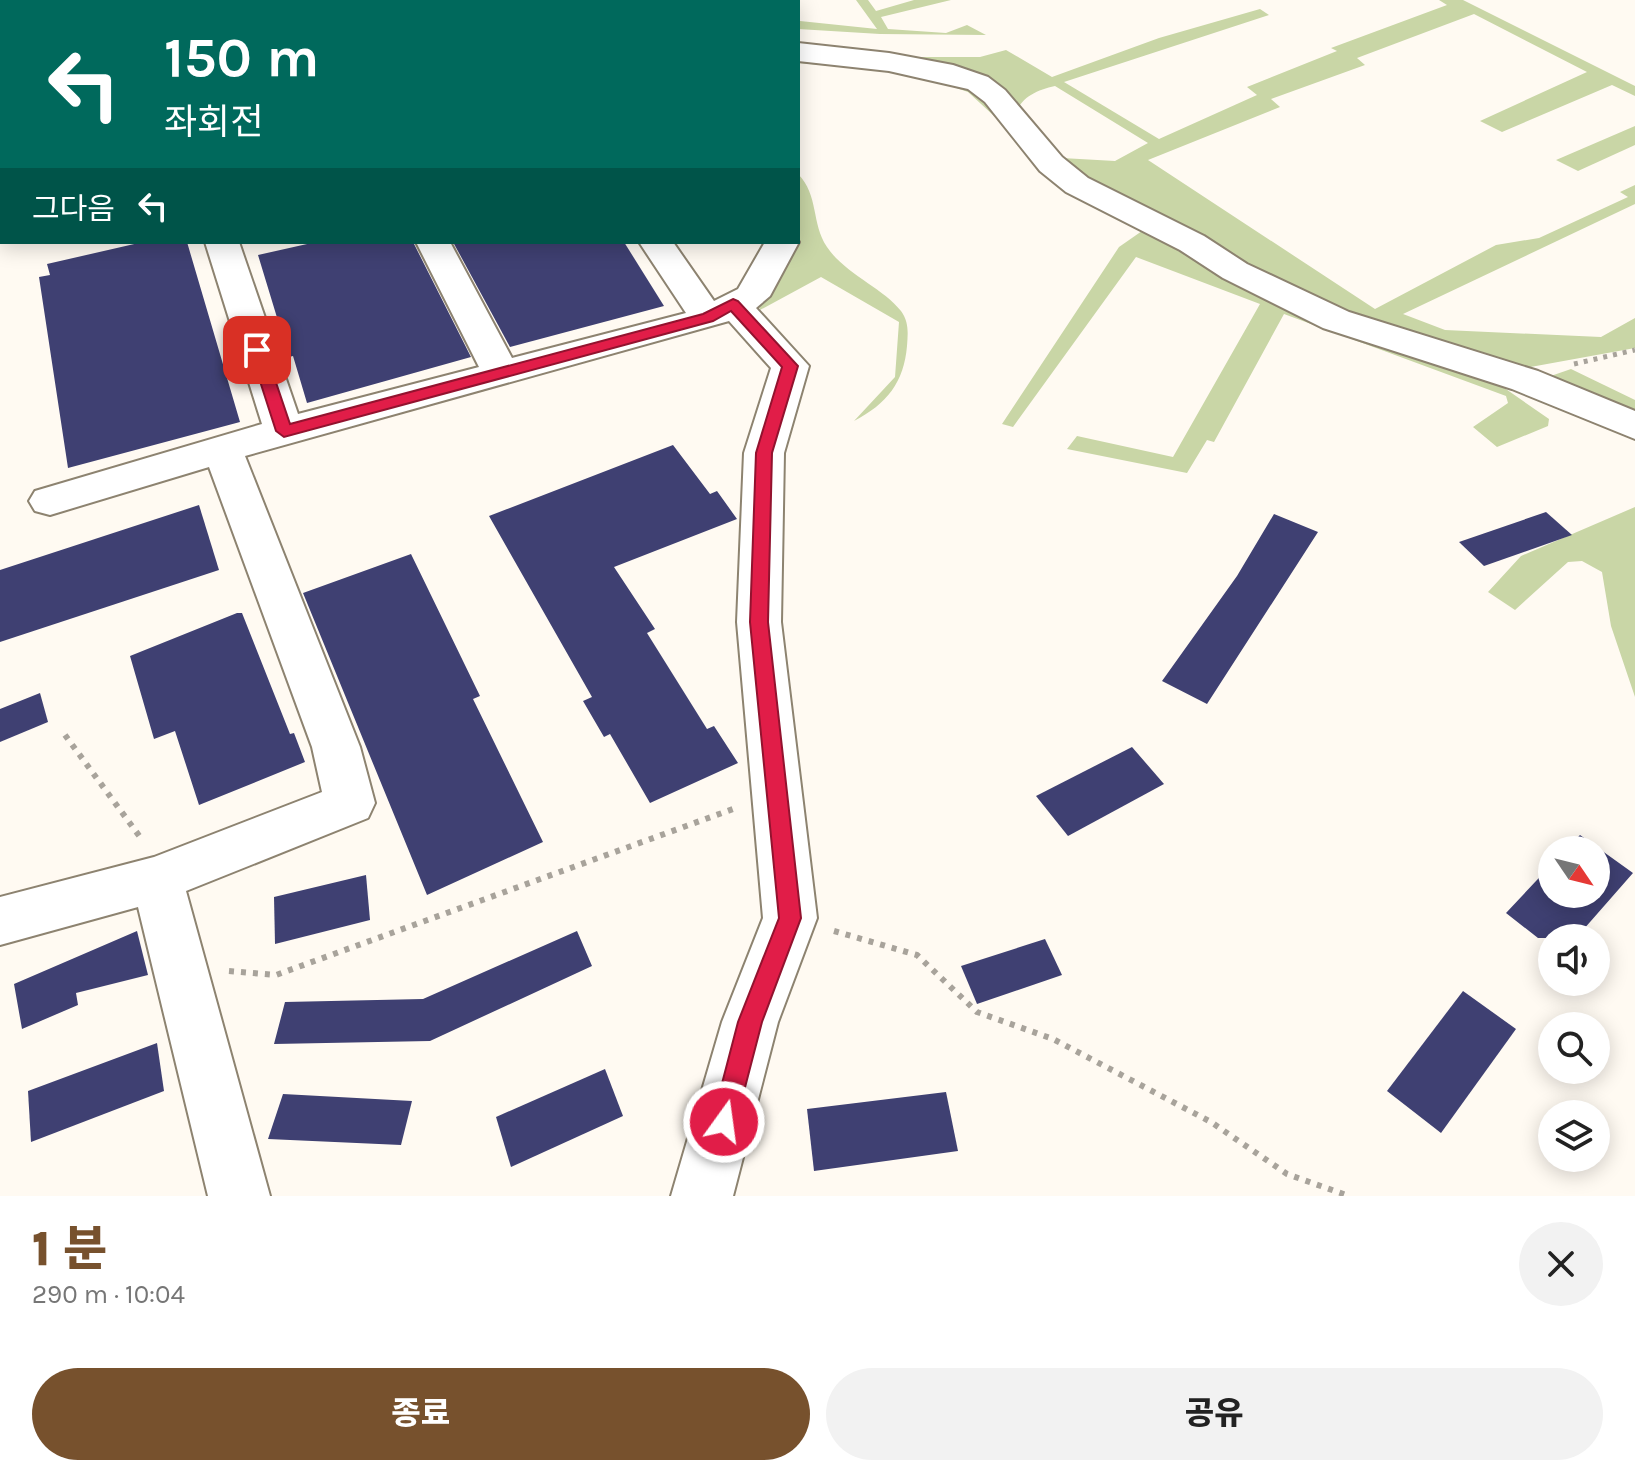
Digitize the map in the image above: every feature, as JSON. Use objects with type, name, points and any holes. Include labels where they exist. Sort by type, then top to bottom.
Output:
[{"type":"street","points":[[800,52],[903,64],[953,74],[978,83],[995,96],[1051,164],[1077,185],[1192,243],[1235,271],[1336,320],[1525,380],[1635,426]]},
{"type":"street","points":[[223,244],[284,431]]},
{"type":"street","points":[[434,244],[502,375]]},
{"type":"street","points":[[658,244],[720,311],[790,366],[764,453],[760,606],[790,918],[750,1022],[702,1196]]},
{"type":"street","points":[[50,501],[284,431],[502,375],[720,311],[752,296],[781,244]]},
{"type":"street","points":[[0,921],[162,877],[350,803],[336,747],[223,450]]},
{"type":"street","points":[[162,877],[180,967],[239,1196]]},
{"type":"path","points":[[65,735],[162,877]]},
{"type":"path","points":[[180,967],[276,975],[779,792]]},
{"type":"path","points":[[790,918],[917,955],[977,1012],[1053,1039],[1211,1122],[1287,1174],[1349,1196]]},
{"type":"green space","points":[[856,0],[868,0],[876,11],[914,0],[951,0],[881,17],[888,29],[946,33],[967,25],[986,35],[800,29],[800,21],[877,29]]},
{"type":"green space","points":[[1439,0],[1463,0],[1635,86],[1635,96],[1612,85],[1502,132],[1480,121],[1587,72],[1474,14],[1357,58],[1365,65],[1271,99],[1280,107],[1148,160],[1375,309],[1496,245],[1539,238],[1628,197],[1620,192],[1635,185],[1635,204],[1403,314],[1445,330],[1601,337],[1635,318],[1635,348],[1525,368],[1356,321],[1095,187],[1062,158],[1115,161],[1148,143],[1055,86],[1031,95],[1022,102],[1016,113],[994,90],[902,57],[980,57],[1006,50],[1052,77],[1159,38],[1260,9],[1269,15],[1064,82],[1159,139],[1257,95],[1247,87],[1337,51],[1331,48],[1447,5]]},
{"type":"green space","points":[[800,54],[962,81],[1107,206],[1490,378],[1549,419],[1548,426],[1497,447],[1473,427],[1508,403],[1506,396],[1284,314],[1214,442],[1207,440],[1187,473],[1067,449],[1077,436],[1173,457],[1260,304],[1136,257],[1013,427],[1002,424],[1119,247],[1142,231],[1083,198],[968,92],[912,73],[800,63]]},
{"type":"green space","points":[[1635,126],[1635,145],[1578,171],[1556,160]]},
{"type":"green space","points":[[800,176],[809,191],[827,247],[843,265],[884,295],[904,315],[908,337],[905,359],[892,391],[876,407],[854,421],[895,377],[899,322],[821,277],[760,310],[758,303],[797,244],[800,244]]},
{"type":"green space","points":[[1571,369],[1635,400],[1635,417],[1545,378]]},
{"type":"green space","points":[[1635,507],[1635,697],[1611,626],[1602,572],[1582,561],[1568,562],[1515,610],[1488,592],[1521,556]]},
{"type":"building","points":[[134,244],[188,244],[240,422],[68,468],[39,277],[50,275],[47,264]]},
{"type":"building","points":[[307,244],[414,244],[471,357],[307,403],[293,356],[289,357],[258,255]]},
{"type":"building","points":[[454,244],[625,244],[664,306],[510,347]]},
{"type":"building","points":[[673,445],[710,494],[717,491],[737,519],[614,567],[655,629],[647,633],[707,729],[714,726],[738,763],[650,803],[610,734],[604,737],[583,701],[592,697],[489,516]]},
{"type":"building","points":[[199,505],[219,570],[0,642],[0,570]]},
{"type":"building","points":[[1546,512],[1572,535],[1484,566],[1459,542]]},
{"type":"building","points":[[1274,514],[1318,532],[1207,704],[1162,681],[1237,576]]},
{"type":"building","points":[[411,554],[480,696],[473,699],[543,842],[427,895],[303,593]]},
{"type":"building","points":[[242,613],[290,734],[294,733],[305,762],[199,805],[175,731],[154,739],[130,656]]},
{"type":"building","points":[[40,693],[48,722],[0,742],[0,709]]},
{"type":"building","points":[[1132,747],[1164,784],[1068,836],[1036,796]]},
{"type":"building","points":[[1610,857],[1633,873],[1610,899]]},
{"type":"building","points":[[366,875],[370,920],[275,944],[274,897]]},
{"type":"building","points":[[1538,879],[1538,908],[1602,908],[1588,924],[1538,924],[1538,938],[1506,913]]},
{"type":"building","points":[[137,931],[148,975],[76,993],[78,1005],[22,1029],[14,984]]},
{"type":"building","points":[[577,931],[592,966],[430,1041],[274,1044],[285,1002],[423,999]]},
{"type":"building","points":[[1045,939],[1062,975],[977,1004],[961,966]]},
{"type":"building","points":[[1463,991],[1516,1029],[1441,1133],[1387,1091]]},
{"type":"building","points":[[157,1043],[164,1091],[31,1142],[28,1091]]},
{"type":"building","points":[[605,1069],[623,1116],[511,1167],[496,1117]]},
{"type":"building","points":[[946,1092],[958,1151],[814,1171],[807,1109]]},
{"type":"building","points":[[283,1094],[412,1101],[401,1145],[268,1139]]},
{"type":"route","points":[[257,350],[284,431],[708,318],[733,304],[790,366],[764,453],[759,622],[790,918],[750,1022],[724,1122]]}]
